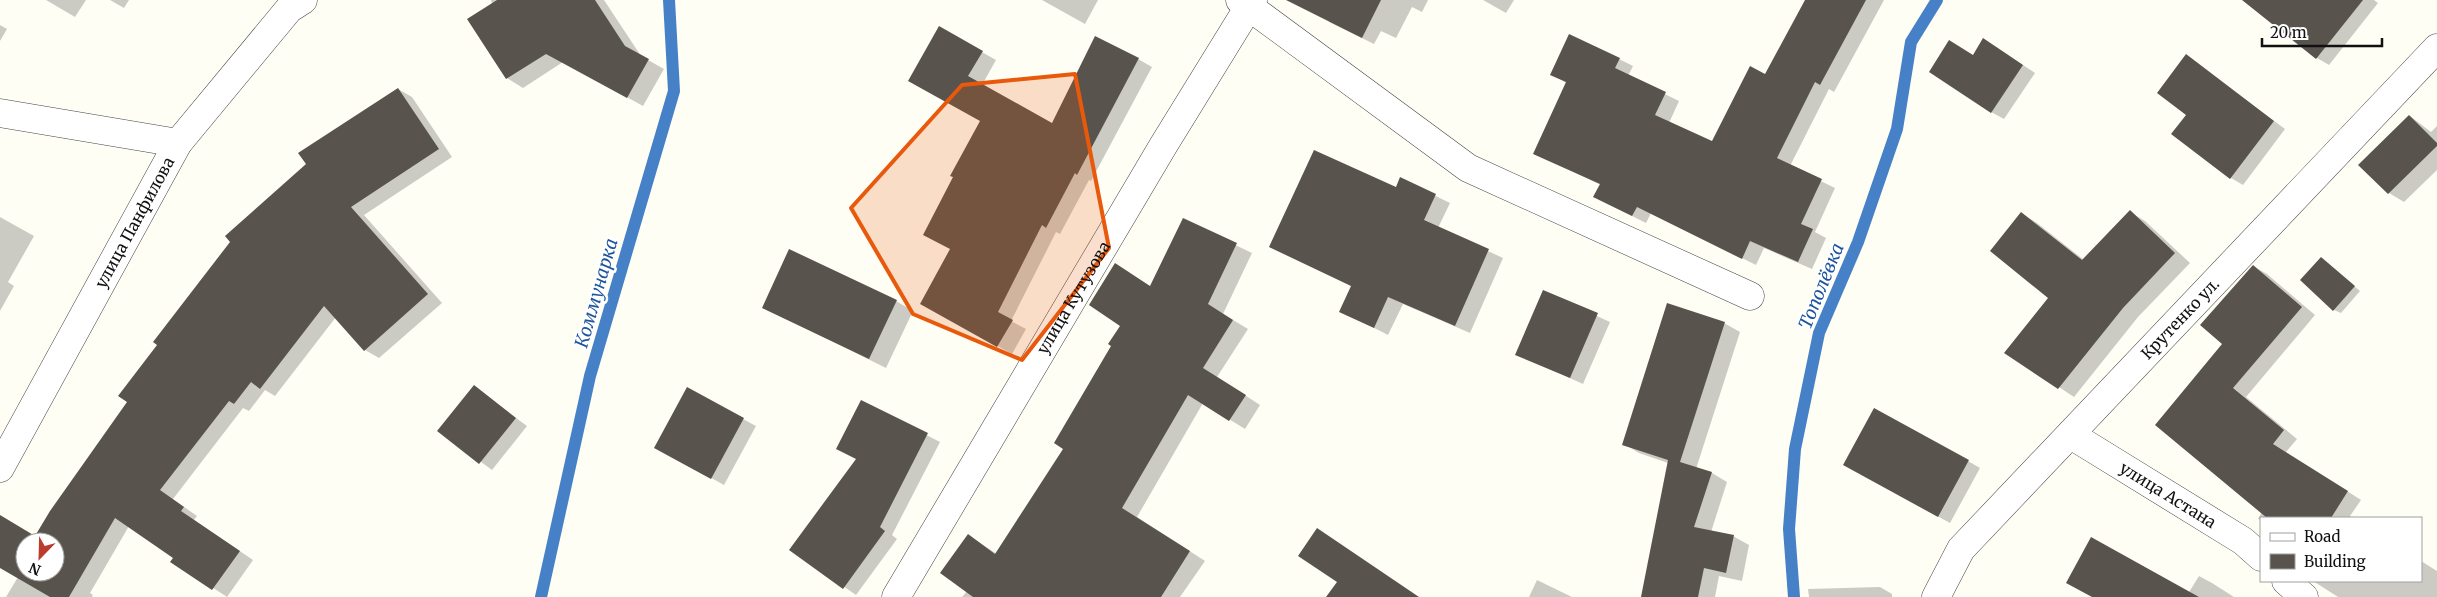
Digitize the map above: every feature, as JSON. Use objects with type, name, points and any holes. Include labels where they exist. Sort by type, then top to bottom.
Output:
[{"type":"street","name":"улица Панфилова","points":[[0,468],[178,142],[289,9],[303,0]]},
{"type":"street","points":[[1247,2],[1468,168],[1750,296]]},
{"type":"street","name":"улица Кутузова","points":[[896,597],[1247,2]]},
{"type":"street","name":"Крутенко ул.","points":[[1936,597],[1960,550],[2437,48]]},
{"type":"street","points":[[0,113],[178,142]]},
{"type":"street","name":"улица Астана","points":[[2071,435],[2243,541],[2260,556]]},
{"type":"street","points":[[2287,582],[2304,597]]},
{"type":"highlighted area","points":[[1075,74],[1109,248],[1022,360],[913,314],[851,208],[962,85]]},
{"type":"building","points":[[497,0],[595,0],[625,46],[649,59],[627,98],[546,54],[506,79],[467,19]]},
{"type":"building","points":[[1286,0],[1381,0],[1362,38]]},
{"type":"building","points":[[1805,0],[1866,0],[1820,85],[1815,82],[1777,158],[1822,179],[1801,224],[1813,229],[1798,262],[1750,241],[1742,259],[1637,207],[1632,216],[1593,197],[1600,184],[1533,154],[1566,82],[1550,75],[1569,34],[1620,58],[1615,68],[1666,92],[1655,115],[1712,141],[1750,66],[1765,74]]},
{"type":"building","points":[[2242,0],[2363,0],[2316,59]]},
{"type":"building","points":[[939,26],[983,51],[968,76],[1052,123],[1095,36],[1139,58],[1077,175],[1075,173],[1046,228],[1042,225],[998,312],[1013,320],[997,347],[920,304],[950,249],[923,235],[953,177],[950,176],[980,121],[908,81]]},
{"type":"building","points":[[1983,38],[2023,65],[1991,113],[1929,72],[1949,40],[1973,55]]},
{"type":"building","points":[[2186,54],[2274,121],[2230,179],[2171,134],[2186,115],[2157,93]]},
{"type":"building","points":[[398,88],[439,149],[351,207],[428,294],[364,351],[324,306],[260,389],[251,382],[234,404],[229,401],[160,490],[184,507],[181,511],[240,551],[212,590],[170,562],[173,558],[115,518],[69,597],[50,597],[24,582],[65,582],[65,532],[37,532],[50,511],[127,402],[118,396],[157,345],[153,342],[230,242],[225,236],[306,164],[298,153]]},
{"type":"building","points":[[2409,115],[2437,143],[2437,146],[2388,194],[2358,165]]},
{"type":"building","points":[[1314,150],[1396,187],[1400,177],[1436,194],[1424,220],[1489,249],[1455,326],[1388,297],[1374,328],[1339,312],[1351,286],[1269,247]]},
{"type":"building","points":[[2130,210],[2175,253],[2123,308],[2058,389],[2004,353],[2048,298],[1990,251],[2021,212],[2082,260]]},
{"type":"building","points":[[1183,218],[1237,243],[1208,304],[1233,320],[1203,368],[1246,395],[1229,421],[1188,395],[1122,508],[1190,551],[1161,597],[973,597],[940,573],[968,534],[995,554],[1063,449],[1054,443],[1111,346],[1108,344],[1120,326],[1089,305],[1115,263],[1150,286]]},
{"type":"building","points":[[789,249],[897,300],[869,359],[762,308]]},
{"type":"building","points":[[2321,257],[2355,286],[2333,311],[2300,280]]},
{"type":"building","points":[[2253,265],[2302,307],[2233,388],[2284,430],[2273,444],[2348,491],[2332,517],[2266,517],[2155,425],[2222,344],[2200,325]]},
{"type":"building","points":[[1543,290],[1598,313],[1570,378],[1515,355]]},
{"type":"building","points":[[1667,303],[1725,322],[1680,462],[1712,472],[1694,527],[1734,535],[1726,573],[1704,568],[1698,597],[1641,597],[1668,460],[1622,445]]},
{"type":"building","points":[[474,385],[516,418],[479,464],[437,431]]},
{"type":"building","points":[[687,387],[744,418],[711,479],[654,448]]},
{"type":"building","points":[[861,400],[928,433],[880,527],[885,531],[843,589],[789,550],[856,459],[836,449]]},
{"type":"building","points":[[1874,408],[1969,460],[1938,517],[1843,465]]},
{"type":"building","points":[[0,515],[28,532],[15,532],[15,577],[0,568]]},
{"type":"building","points":[[1317,528],[1419,597],[1326,597],[1337,582],[1298,556]]},
{"type":"building","points":[[2091,537],[2199,597],[2092,597],[2066,583]]},
{"type":"waterway","name":"Коммунарка","points":[[541,597],[590,376],[674,91],[669,0]]},
{"type":"waterway","name":"Тополёвка","points":[[1794,597],[1789,529],[1795,449],[1819,333],[1858,242],[1897,129],[1911,42],[1937,0]]}]
